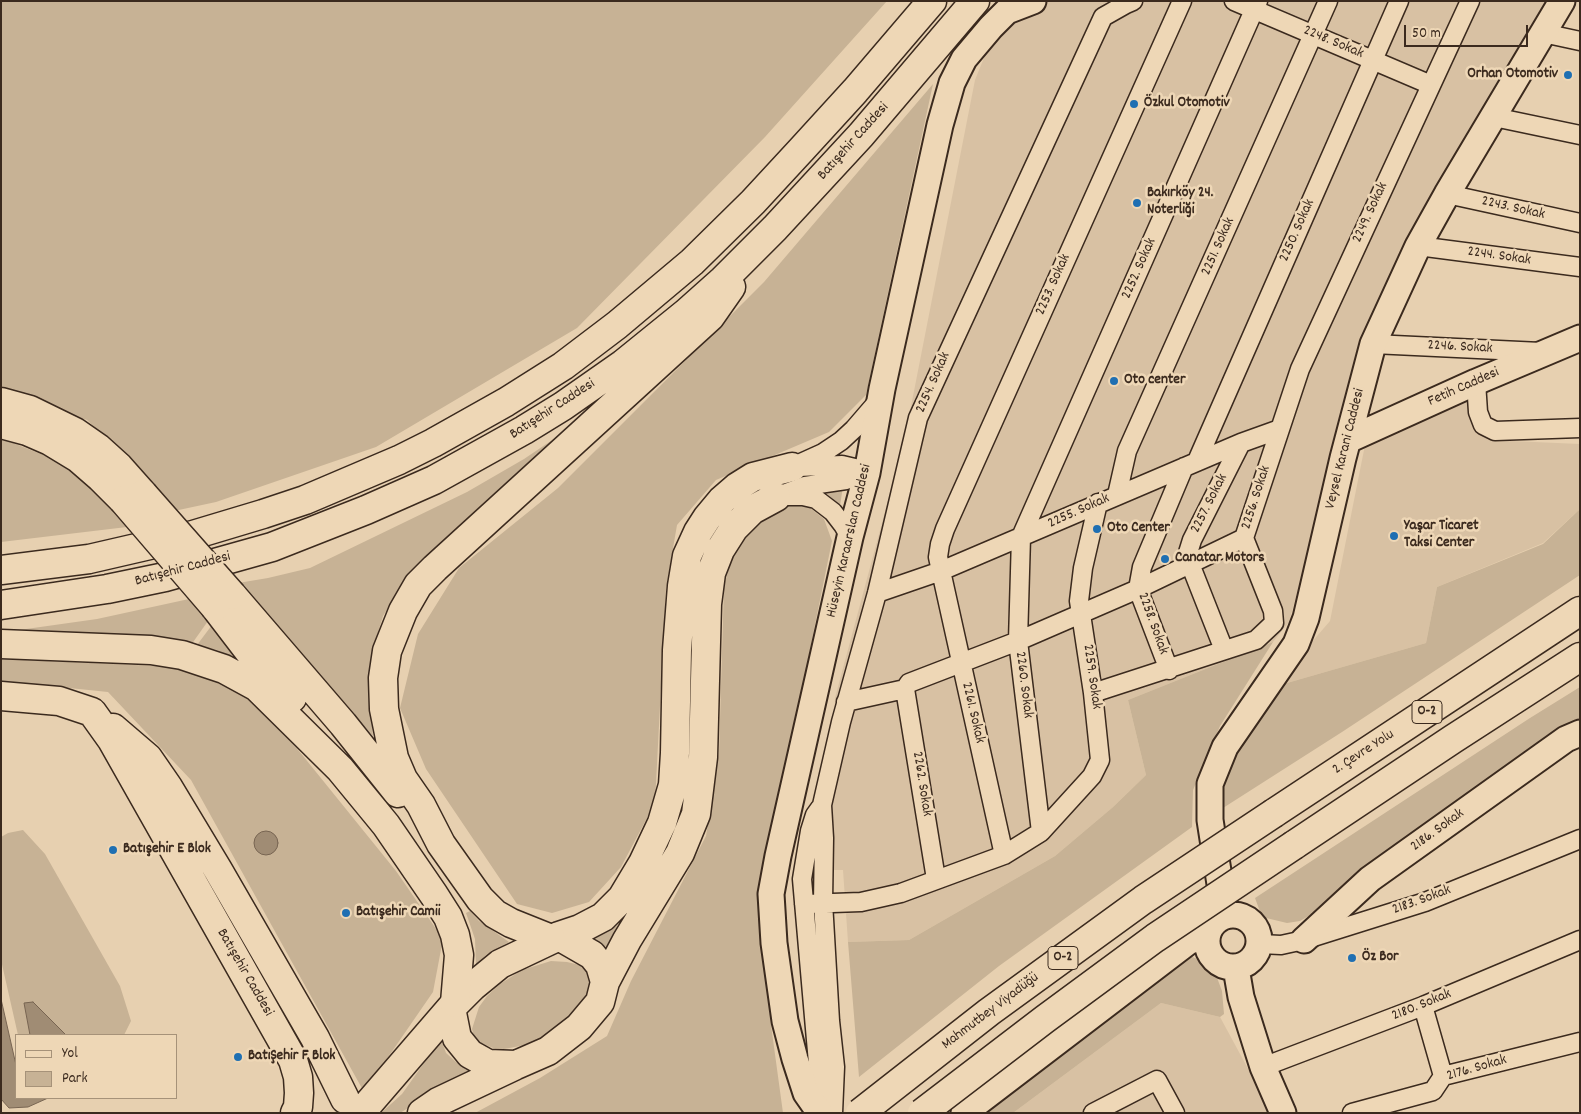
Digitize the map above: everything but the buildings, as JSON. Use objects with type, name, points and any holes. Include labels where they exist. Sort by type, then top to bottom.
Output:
[{"type":"main road","name":"Batışehir Caddesi","points":[[7,569],[89,558],[132,549],[193,535],[263,514],[313,496],[399,460],[506,402],[563,366],[617,325],[692,262],[778,176],[855,91],[932,1]]},
{"type":"main road","name":"Batışehir Caddesi","points":[[1,605],[107,590],[165,577],[264,549],[321,529],[434,480],[563,406],[624,364],[686,313],[745,258],[860,135],[975,1]]},
{"type":"main road","name":"Hüseyin Karaarslan Caddesi","points":[[820,1113],[806,1093],[785,1021],[774,943],[771,894],[786,818],[850,538],[867,474],[881,398],[940,125],[952,83],[964,59],[991,27],[1007,11],[1033,1]]},
{"type":"main road","name":"Veysel Karani Caddesi","points":[[1225,916],[1210,820],[1210,784],[1225,747],[1296,644],[1306,618],[1373,344],[1418,246],[1562,1]]},
{"type":"main road","points":[[441,844],[421,805],[403,779],[394,758],[388,736],[384,709],[384,678],[387,651],[403,611],[418,585],[452,552],[710,317],[730,292],[745,258]]},
{"type":"main road","name":"Fetih Caddesi","points":[[1348,440],[1476,382],[1580,338]]},
{"type":"main road","points":[[1,402],[30,410],[75,432],[98,448],[119,467],[133,497],[223,601],[366,752],[425,827],[441,844],[480,899],[495,914],[511,924],[555,938],[592,955],[600,965],[605,982]]},
{"type":"main road","points":[[1,424],[35,434],[50,442],[78,458],[101,478],[133,497]]},
{"type":"main road","points":[[1,696],[59,701],[92,712],[135,745],[148,758],[168,787],[218,870],[315,1038],[351,1108],[369,1103],[453,1006],[472,987],[500,964],[555,938],[580,930],[603,917],[622,898],[643,863],[662,823],[673,785],[677,650],[682,586],[687,556],[698,532],[722,500],[737,487],[754,477],[792,467]]},
{"type":"main road","points":[[422,1113],[438,1102],[548,1051],[579,1027],[600,1002],[605,982],[627,940],[680,853],[696,814],[703,757],[707,604],[711,573],[720,550],[734,528],[752,510],[776,497]]},
{"type":"main road","points":[[223,601],[251,654],[298,704],[321,735],[340,769]]},
{"type":"main road","name":"2. Çevre Yolu","points":[[1274,813],[1580,611]]},
{"type":"main road","points":[[1,644],[151,650],[182,655],[224,669],[257,687],[340,769],[386,825],[448,918],[455,935],[459,956],[453,1006],[457,1038],[470,1054],[488,1064],[516,1066]]},
{"type":"main road","name":"O-2","points":[[922,1113],[1155,938],[1453,738],[1580,657]]},
{"type":"main road","name":"Batışehir Caddesi","points":[[92,712],[112,740],[147,799],[293,1060],[298,1077],[299,1093],[298,1107],[295,1113]]},
{"type":"main road","name":"2186. Sokak","points":[[1304,940],[1370,879],[1558,744],[1580,733]]},
{"type":"main road","name":"Mahmutbey Viyadüğü","points":[[860,1113],[989,1012],[1128,911],[1274,813]]},
{"type":"main road","points":[[1233,914],[1250,920],[1260,935],[1260,944],[1252,960],[1236,968],[1219,964],[1208,950],[1208,934],[1217,920],[1225,916],[1233,914]]},
{"type":"main road","points":[[964,1113],[1188,942],[1208,934]]},
{"type":"main road","points":[[1236,968],[1242,997],[1263,1067],[1283,1113]]},
{"type":"street","name":"2254. Sokak","points":[[822,805],[846,702],[877,593],[918,418],[1103,18],[1133,1]]},
{"type":"street","name":"2253. Sokak","points":[[941,571],[938,557],[945,529],[1182,1]]},
{"type":"street","name":"2248. Sokak","points":[[1234,1],[1257,6],[1314,35],[1431,85]]},
{"type":"street","name":"2251. Sokak","points":[[1117,495],[1127,451],[1328,1]]},
{"type":"street","name":"2250. Sokak","points":[[1191,464],[1399,1]]},
{"type":"street","name":"2249. Sokak","points":[[1280,429],[1300,369],[1470,1]]},
{"type":"street","name":"2252. Sokak","points":[[1020,538],[1257,6]]},
{"type":"street","points":[[1543,33],[1580,40]]},
{"type":"street","points":[[1494,117],[1580,134]]},
{"type":"street","name":"2243. Sokak","points":[[1447,194],[1580,223]]},
{"type":"street","name":"2244. Sokak","points":[[1418,246],[1580,267]]},
{"type":"street","name":"2246. Sokak","points":[[1373,344],[1547,352]]},
{"type":"street","points":[[1476,382],[1478,412],[1483,425],[1495,431],[1580,428]]},
{"type":"street","points":[[792,467],[823,453],[842,441],[881,398]]},
{"type":"street","name":"2255. Sokak","points":[[877,593],[941,571],[1241,442],[1280,429]]},
{"type":"street","name":"2256. Sokak","points":[[1224,650],[1256,640],[1274,623],[1273,611],[1244,538],[1280,429]]},
{"type":"street","name":"2257. Sokak","points":[[1224,650],[1187,556],[1192,540],[1241,442]]},
{"type":"street","name":"2258. Sokak","points":[[1169,670],[1138,589],[1142,567],[1191,464]]},
{"type":"street","points":[[792,467],[842,465],[859,469],[867,474]]},
{"type":"street","points":[[776,497],[805,486],[846,480],[867,474]]},
{"type":"street","points":[[776,497],[802,496],[816,499],[832,512],[843,525],[850,538]]},
{"type":"street","name":"2259. Sokak","points":[[804,904],[861,902],[901,893],[1004,854],[1041,832],[1092,776],[1100,760],[1093,693],[1079,601],[1098,503]]},
{"type":"street","name":"2260. Sokak","points":[[1020,538],[1018,641],[1041,832]]},
{"type":"street","points":[[846,702],[906,689],[909,683],[1018,641],[1081,612],[1138,589],[1244,538]]},
{"type":"street","name":"2261. Sokak","points":[[941,571],[1004,854]]},
{"type":"street","points":[[1093,693],[1169,670],[1224,650]]},
{"type":"street","name":"2262. Sokak","points":[[906,689],[936,879]]},
{"type":"street","points":[[822,805],[824,830],[823,902],[835,1067],[832,1113]]},
{"type":"street","points":[[822,805],[815,815],[802,879],[820,1086],[827,1113]]},
{"type":"street","name":"2183. Sokak","points":[[1260,944],[1281,945],[1304,940],[1425,902],[1580,839]]},
{"type":"street","name":"2180. Sokak","points":[[1263,1067],[1423,1006],[1580,940]]},
{"type":"street","points":[[1423,1006],[1443,1076]]},
{"type":"street","name":"2176. Sokak","points":[[1352,1113],[1433,1091],[1443,1076],[1580,1042]]},
{"type":"street","points":[[1093,1113],[1157,1080],[1175,1113]]},
{"type":"shaded area","name":"Oto Center","points":[[1007,1],[1550,1],[1358,371],[1289,622],[1273,642],[1128,700],[1146,775],[1113,807],[1055,856],[909,940],[848,942],[843,870],[830,870],[835,698],[905,437],[975,80]]},
{"type":"shaded area","points":[[1472,400],[1474,423],[1488,440],[1580,444],[1580,509],[1543,543],[1437,587],[1426,643],[1273,687],[1330,621],[1365,445]]},
{"type":"shaded area","points":[[266,831],[275,834],[278,843],[275,852],[266,855],[257,852],[254,843],[257,834]]},
{"type":"shaded area","points":[[1,999],[15,1061],[15,1099],[46,1099],[28,1107],[9,1108],[1,1099]]},
{"type":"shaded area","points":[[33,1002],[65,1034],[30,1034],[24,1003]]},
{"type":"shaded area","points":[[1161,1003],[1220,1017],[1272,1113],[1013,1113]]},
{"type":"green space","points":[[1,1],[887,1],[765,137],[577,328],[376,447],[216,502],[174,511],[133,464],[87,420],[1,389]]},
{"type":"green space","points":[[933,84],[866,395],[829,432],[716,480],[677,525],[666,589],[655,803],[621,867],[589,902],[552,913],[517,904],[426,769],[400,708],[418,634],[459,568],[558,488],[764,282]]},
{"type":"green space","points":[[576,424],[439,544],[408,576],[383,616],[372,652],[368,689],[373,736],[238,583],[310,568],[467,492],[524,459]]},
{"type":"green space","points":[[1,440],[56,460],[90,487],[127,527],[1,542]]},
{"type":"green space","points":[[843,486],[840,506],[820,487]]},
{"type":"green space","points":[[805,504],[824,519],[832,541],[759,900],[771,1025],[783,1113],[475,1113],[540,1078],[607,1036],[631,981],[706,836],[719,753],[724,585],[736,545],[758,522],[789,505]]},
{"type":"green space","points":[[1580,509],[1580,575],[1223,808],[1222,792],[1225,766],[1273,687],[1426,643],[1437,587],[1543,544]]},
{"type":"green space","points":[[189,599],[208,621],[191,645],[12,631],[97,619]]},
{"type":"green space","points":[[212,625],[240,661],[217,650],[197,645]]},
{"type":"green space","points":[[1273,642],[1220,726],[1193,790],[1192,827],[999,966],[859,1077],[848,942],[909,940],[1055,856],[1113,807],[1146,775],[1128,700]]},
{"type":"green space","points":[[1,659],[180,667],[257,699],[396,871],[443,939],[433,992],[364,1092],[191,780],[108,692],[1,681]]},
{"type":"green space","points":[[1580,687],[1580,721],[1547,735],[1317,911],[1300,921],[1287,923],[1262,917],[1255,898]]},
{"type":"green space","points":[[23,830],[45,854],[120,986],[131,1021],[124,1034],[18,1034],[1,960],[1,837],[8,833]]},
{"type":"green space","points":[[470,911],[479,921],[509,942],[486,955],[476,965],[475,939],[466,913]]},
{"type":"green space","points":[[628,913],[608,948],[594,938],[617,926]]},
{"type":"green space","points":[[1190,956],[1200,960],[1216,975],[1222,991],[1224,1014],[1220,1017],[1161,1003],[1013,1113],[977,1113]]},
{"type":"green space","points":[[551,961],[584,966],[591,979],[589,995],[557,1031],[531,1044],[504,1049],[493,1048],[481,1043],[474,1036],[472,1029],[479,1007],[487,996],[500,984],[522,970]]},
{"type":"green space","points":[[441,1039],[446,1053],[456,1062],[473,1071],[400,1113],[381,1113],[402,1094]]},
{"type":"place","name":"Orhan Otomotiv","points":[[1568,75]]},
{"type":"place","name":"Özkul Otomotiv","points":[[1134,104]]},
{"type":"place","name":"Bakırköy 24. Noterliği","points":[[1137,203]]},
{"type":"place","name":"Oto center","points":[[1114,381]]},
{"type":"place","name":"Oto Center","points":[[1097,529]]},
{"type":"place","name":"Yaşar Ticaret Taksi Center","points":[[1394,536]]},
{"type":"place","name":"Canatar Motors","points":[[1165,559]]},
{"type":"place","name":"Batışehir E Blok","points":[[113,850]]},
{"type":"place","name":"Batışehir Camii","points":[[346,913]]},
{"type":"place","name":"Öz Bor","points":[[1352,958]]},
{"type":"place","name":"BatıŞehir F Blok","points":[[238,1057]]}]
